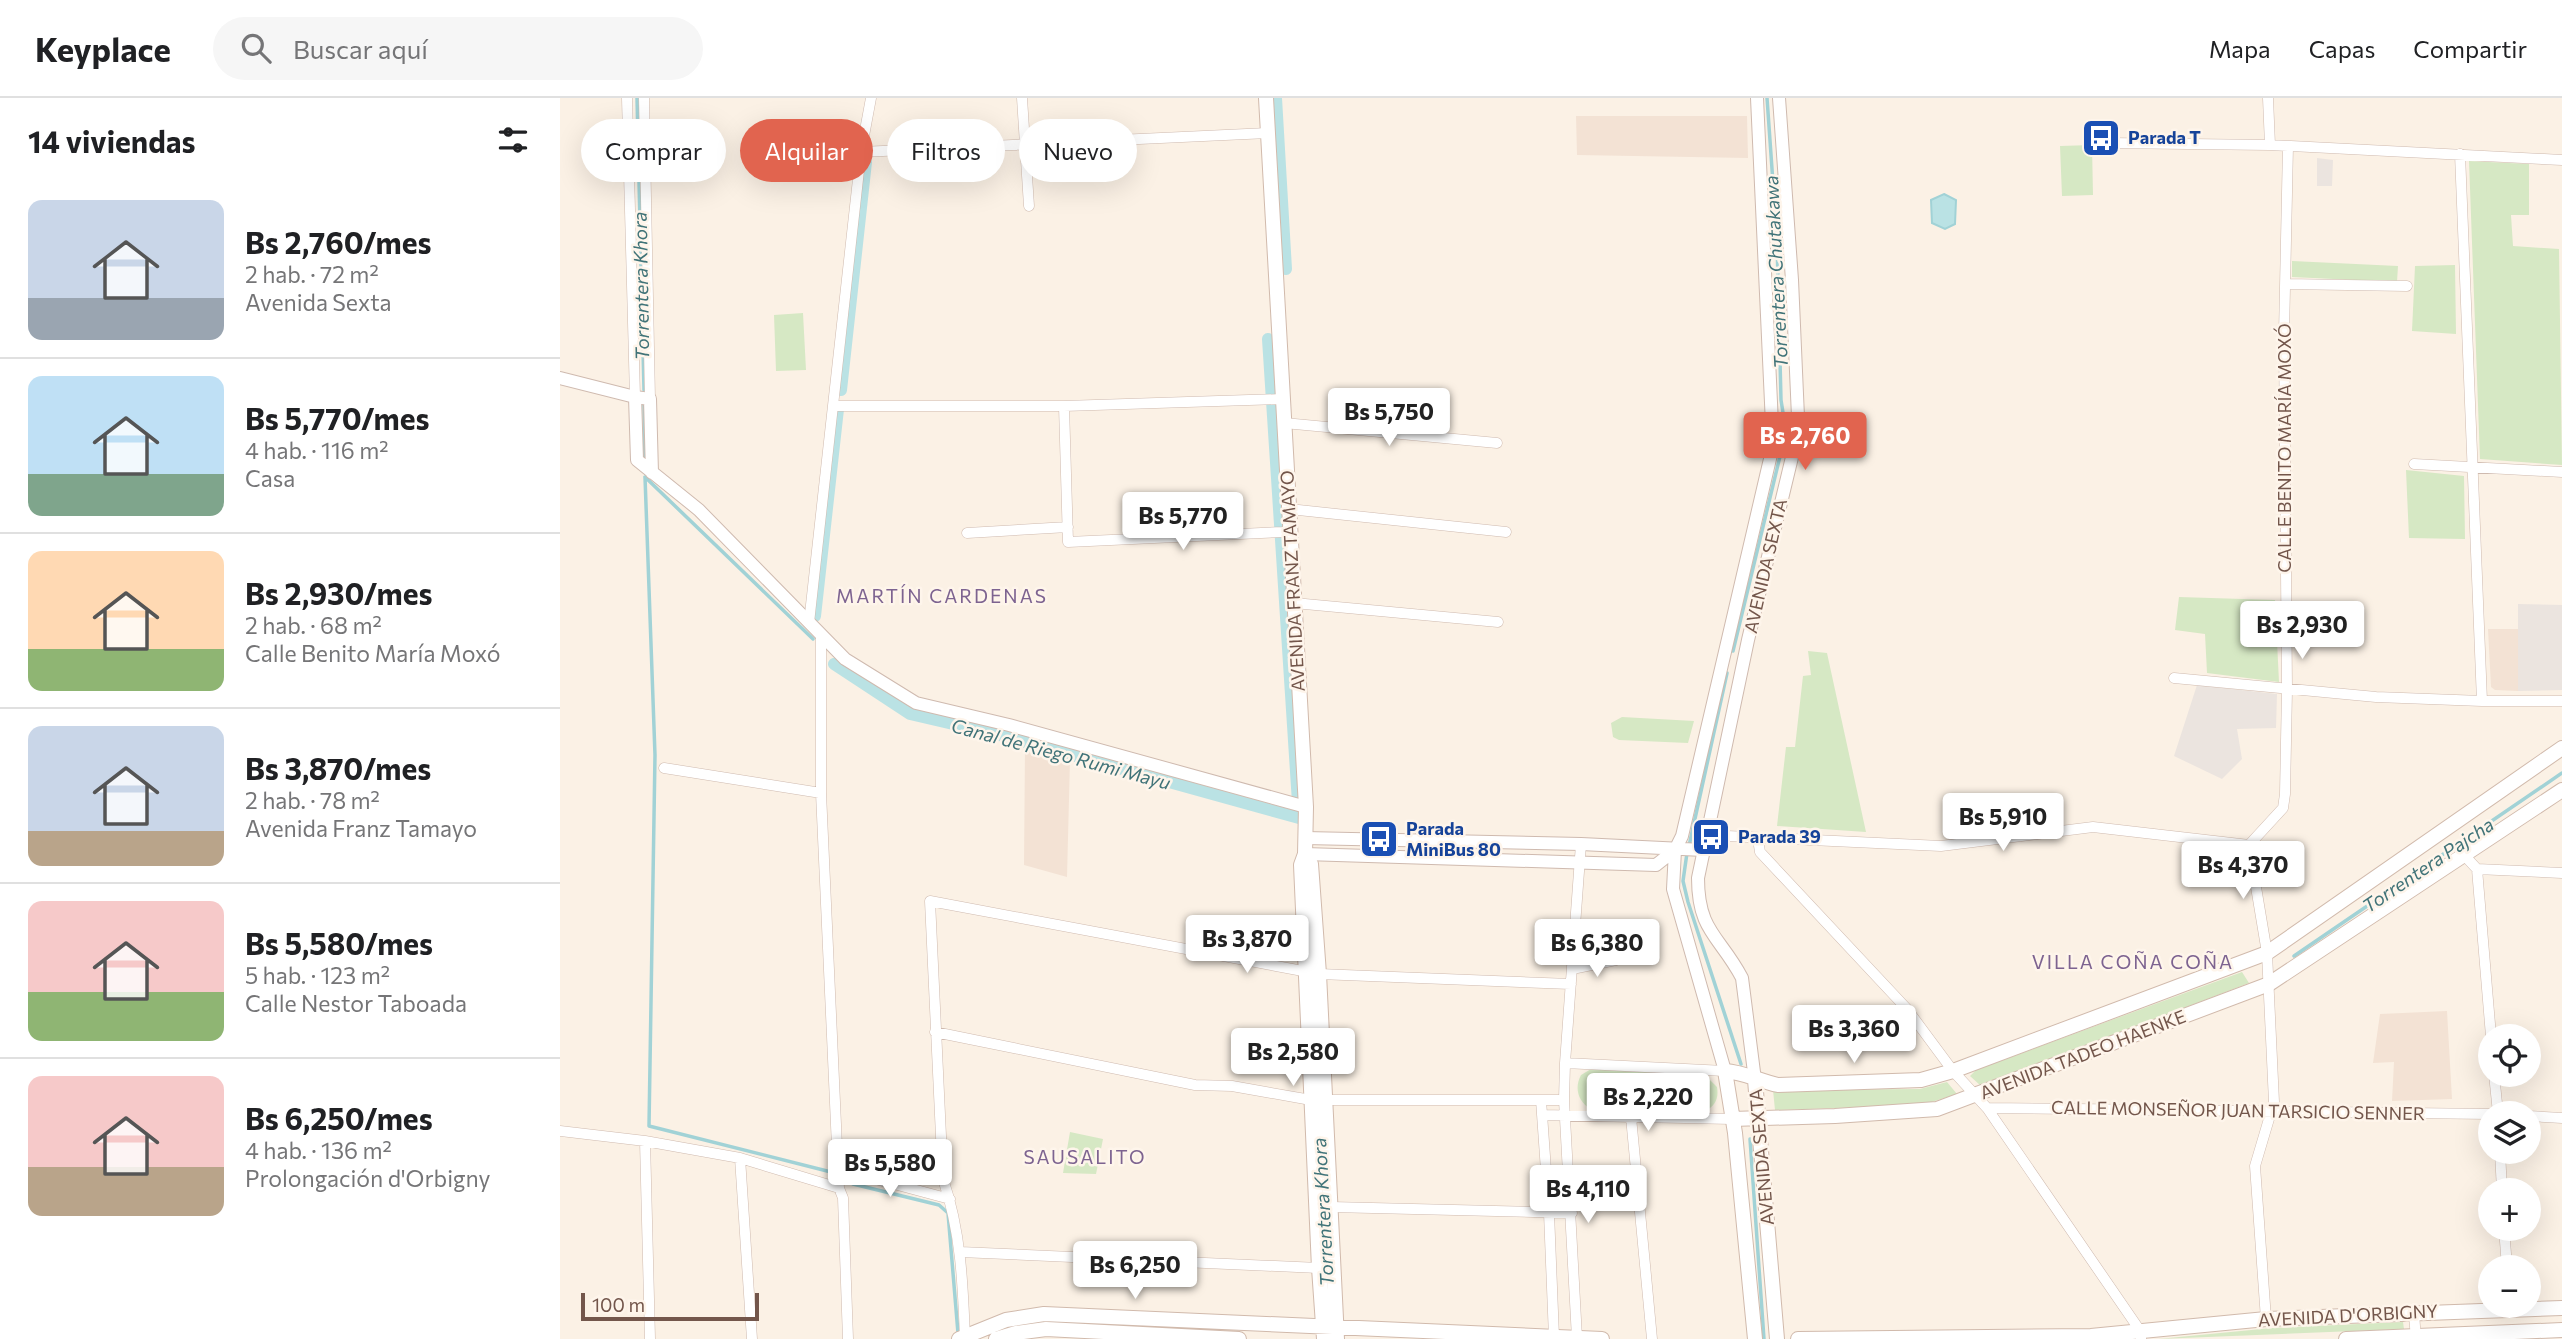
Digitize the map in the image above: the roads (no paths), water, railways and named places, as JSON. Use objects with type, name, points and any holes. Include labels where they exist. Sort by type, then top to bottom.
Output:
[{"type":"main road","name":"AVENIDA FRANZ TAMAYO","points":[[1266,98],[1306,807],[1305,854],[1311,864],[1318,1101],[1319,1268],[1330,1334]]},
{"type":"main road","name":"AVENIDA TADEO HAENKE","points":[[1733,1071],[1778,1085],[1921,1080],[1953,1071],[2267,953],[2562,748]]},
{"type":"main road","name":"AVENIDA TADEO HAENKE","points":[[1746,1118],[1835,1116],[1937,1108],[2269,984],[2562,790]]},
{"type":"main road","name":"AVENIDA SEXTA","points":[[1733,1071],[1746,1118],[1777,1339]]},
{"type":"main road","name":"AVENIDA SEXTA","points":[[1755,1080],[1746,1118],[1755,1339]]},
{"type":"main road","name":"AVENIDA FRANZ TAMAYO","points":[[1318,1101],[1331,1207],[1330,1334]]},
{"type":"main road","name":"AVENIDA D'ORBIGNY","points":[[2541,1308],[2562,1308]]},
{"type":"main road","name":"AVENIDA D'ORBIGNY","points":[[1798,1339],[2141,1336],[2266,1319],[2478,1310]]},
{"type":"main road","points":[[963,1338],[1006,1321],[1044,1314],[1330,1334],[1602,1339]]},
{"type":"main road","points":[[996,1339],[1046,1329],[1120,1336],[1240,1339]]},
{"type":"main road","name":"AVENIDA D'ORBIGNY","points":[[2346,1339],[2562,1330]]},
{"type":"street","points":[[627,98],[637,460],[699,510],[845,659],[916,703],[1009,725],[1306,807]]},
{"type":"street","points":[[644,98],[652,472]]},
{"type":"street","points":[[867,119],[871,98]]},
{"type":"street","points":[[1023,98],[1024,119]]},
{"type":"street","name":"AVENIDA SEXTA","points":[[1733,1071],[1673,889],[1688,850],[1706,835],[1731,656],[1773,446],[1757,98]]},
{"type":"street","name":"AVENIDA SEXTA","points":[[1755,1080],[1742,978],[1701,915],[1698,878],[1682,836],[1731,656],[1793,453],[1797,417],[1792,280],[1779,98]]},
{"type":"street","points":[[2268,98],[2270,145]]},
{"type":"street","points":[[1137,139],[1268,133]]},
{"type":"street","points":[[2108,143],[2270,145],[2562,160]]},
{"type":"street","points":[[873,151],[1019,144]]},
{"type":"street","name":"CALLE BENITO MARÍA MOXÓ","points":[[2249,845],[2283,808],[2287,690],[2285,284],[2288,146]]},
{"type":"street","points":[[2460,154],[2482,701]]},
{"type":"street","points":[[809,623],[858,182]]},
{"type":"street","points":[[1027,182],[1029,206]]},
{"type":"street","points":[[2285,284],[2407,286]]},
{"type":"street","points":[[560,377],[650,399]]},
{"type":"street","points":[[833,406],[1064,406],[1283,400]]},
{"type":"street","points":[[1064,406],[1068,542],[1283,532],[1290,529]]},
{"type":"street","points":[[1284,424],[1497,443]]},
{"type":"street","points":[[2414,464],[2562,472]]},
{"type":"street","points":[[1289,509],[1506,532]]},
{"type":"street","points":[[967,533],[1068,527]]},
{"type":"street","points":[[1294,603],[1498,622]]},
{"type":"street","points":[[821,634],[821,793],[848,1339]]},
{"type":"street","points":[[2174,678],[2376,697],[2562,701]]},
{"type":"street","points":[[664,768],[821,793]]},
{"type":"street","points":[[1706,835],[1941,846],[2093,827],[2249,845],[2267,953],[2274,1102],[2255,1166],[2266,1319]]},
{"type":"street","points":[[1305,838],[1581,844],[1688,850]]},
{"type":"street","points":[[1758,839],[1760,852],[1907,1009],[1953,1071],[1987,1108],[2141,1336]]},
{"type":"street","points":[[1577,1338],[1572,1213],[1564,1115],[1564,1063],[1581,844]]},
{"type":"street","points":[[1305,854],[1656,865],[1688,850]]},
{"type":"street","points":[[2465,856],[2477,869],[2490,1024]]},
{"type":"street","points":[[2477,869],[2562,873]]},
{"type":"street","points":[[963,1338],[960,1252],[950,1199],[943,1179],[930,901],[1313,972],[1571,984]]},
{"type":"street","points":[[1572,969],[1616,960]]},
{"type":"street","points":[[935,1032],[1195,1085],[1232,1086],[1318,1101],[1564,1100]]},
{"type":"street","name":"AVENIDA TADEO HAENKE","points":[[1564,1063],[1733,1071]]},
{"type":"street","points":[[1541,1100],[1554,1338]]},
{"type":"street","name":"CALLE MONSEÑOR JUAN TARSICIO SENNER","points":[[1987,1108],[2478,1114]]},
{"type":"street","name":"AVENIDA TADEO HAENKE","points":[[1542,1115],[1746,1118]]},
{"type":"street","points":[[1631,1117],[1652,1339]]},
{"type":"street","points":[[2541,1117],[2562,1118]]},
{"type":"street","points":[[560,1131],[645,1141],[740,1158],[839,1188]]},
{"type":"street","points":[[645,1141],[650,1339]]},
{"type":"street","points":[[740,1158],[752,1339]]},
{"type":"street","points":[[838,1169],[950,1199]]},
{"type":"street","points":[[1331,1207],[1572,1213]]},
{"type":"street","points":[[960,1252],[1319,1268]]},
{"type":"street","points":[[2414,1314],[2416,1338]]},
{"type":"water","points":[[1944,194],[1956,200],[1955,224],[1945,229],[1932,223],[1931,200]]},
{"type":"waterway","name":"Torrentera Khora","points":[[637,98],[644,390]]},
{"type":"waterway","points":[[1276,98],[1286,269]]},
{"type":"waterway","name":"Torrentera Chutakawa","points":[[1733,651],[1782,448],[1784,419],[1781,400],[1777,240],[1767,98]]},
{"type":"waterway","name":"Canal de Riego Rumi Mayu","points":[[841,390],[864,182]]},
{"type":"waterway","name":"Canal de Riego Rumi Mayu","points":[[834,664],[910,714],[996,734],[1299,818],[1268,339]]},
{"type":"waterway","name":"Torrentera Khora","points":[[644,404],[645,459]]},
{"type":"waterway","name":"Canal de Riego Rumi Mayu","points":[[815,616],[838,409]]},
{"type":"waterway","points":[[645,477],[655,755],[649,1126],[831,1172]]},
{"type":"waterway","name":"Torrentera Khora","points":[[645,477],[813,639]]},
{"type":"waterway","name":"Torrentera Chutakawa","points":[[1689,846],[1727,673]]},
{"type":"waterway","name":"Torrentera Pajcha","points":[[2294,956],[2562,773]]},
{"type":"waterway","name":"Torrentera Chutakawa","points":[[1687,853],[1683,881],[1688,902],[1741,1064]]},
{"type":"waterway","name":"Torrentera Chutakawa","points":[[1750,1139],[1764,1339]]},
{"type":"waterway","points":[[853,1184],[939,1205],[948,1213],[958,1333]]},
{"type":"waterway","name":"Torrentera Khora","points":[[1325,1237],[1327,1281]]},
{"type":"place","name":"Parada T","points":[[2101,138]]},
{"type":"place","name":"Parada 39","points":[[1711,837]]},
{"type":"place","name":"Parada MiniBus 80","points":[[1379,839]]},
{"type":"district","name":"MARTÍN CARDENAS","points":[[942,596]]},
{"type":"district","name":"VILLA COÑA COÑA","points":[[2133,962]]},
{"type":"district","name":"SAUSALITO","points":[[1085,1157]]}]
